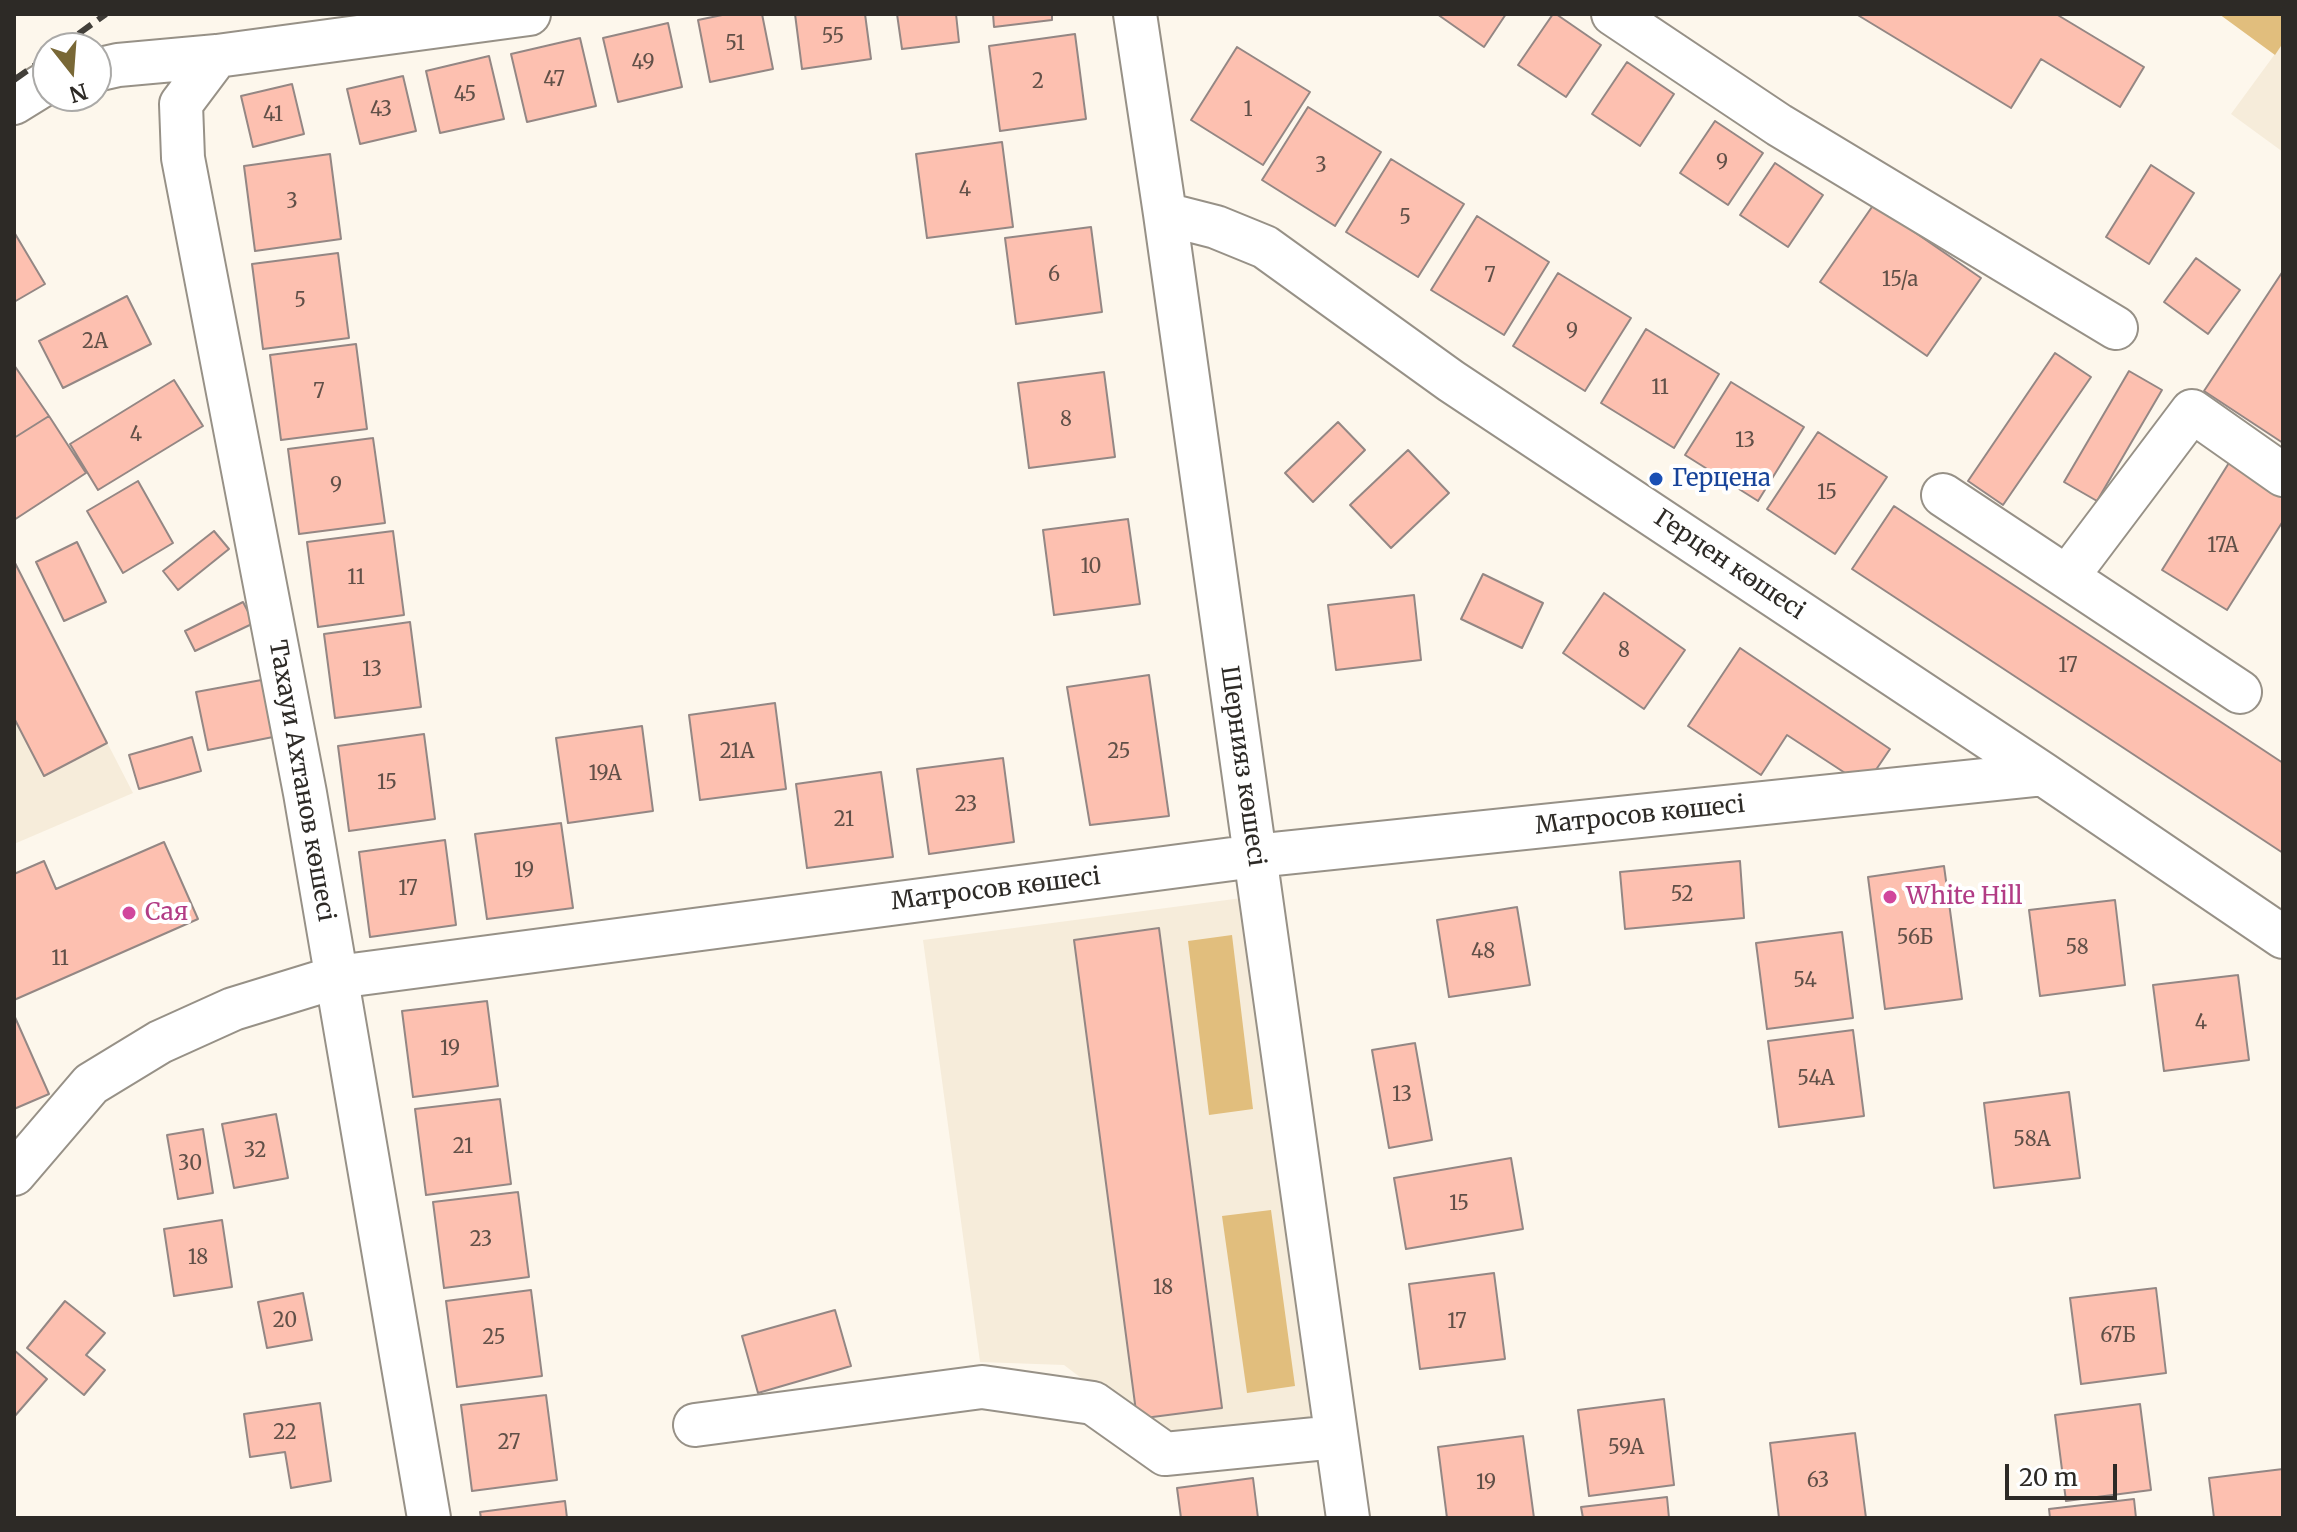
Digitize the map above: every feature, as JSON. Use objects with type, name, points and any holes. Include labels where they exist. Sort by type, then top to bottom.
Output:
[{"type":"street","points":[[112,66],[217,56],[529,14]]},
{"type":"street","name":"Шернияз көшесі","points":[[1135,14],[1348,1518]]},
{"type":"street","points":[[1613,14],[1779,125],[2116,328]]},
{"type":"street","name":"Тахауи Ахтанов көшесі","points":[[217,56],[181,104],[183,158],[305,793],[429,1518]]},
{"type":"street","points":[[14,103],[32,92]]},
{"type":"street","name":"Герцен көшесі","points":[[1165,214],[1216,227],[1265,247],[1451,381],[2043,774],[2277,921]]},
{"type":"street","points":[[2067,577],[2192,411],[2283,475]]},
{"type":"street","points":[[1943,495],[2240,692]]},
{"type":"street","name":"Матросов көшесі","points":[[14,1174],[91,1084],[160,1042],[233,1009],[337,977],[1255,856],[2043,774]]},
{"type":"street","points":[[695,1425],[982,1387],[1093,1403],[1165,1454],[1336,1437]]},
{"type":"shaded area","points":[[2219,14],[2283,14],[2283,43],[2275,55]]},
{"type":"shaded area","points":[[2283,43],[2283,152],[2231,114]]},
{"type":"shaded area","points":[[14,561],[133,793],[14,844]]},
{"type":"shaded area","points":[[1242,898],[1319,1420],[1163,1440],[1064,1365],[980,1362],[923,940]]},
{"type":"shaded area","points":[[1232,935],[1253,1109],[1209,1115],[1188,941]]},
{"type":"shaded area","points":[[1271,1210],[1295,1386],[1247,1393],[1222,1216]]},
{"type":"building","points":[[727,14],[762,14],[773,69],[710,82],[698,20]]},
{"type":"building","points":[[795,14],[865,14],[871,59],[802,69]]},
{"type":"building","points":[[897,14],[956,14],[959,42],[902,49]]},
{"type":"building","points":[[993,14],[1052,14],[1052,20],[994,27]]},
{"type":"building","points":[[1437,14],[1506,14],[1484,47]]},
{"type":"building","points":[[1553,14],[1601,45],[1566,97],[1518,65]]},
{"type":"building","points":[[1856,14],[2056,14],[2144,67],[2120,107],[2041,59],[2011,108]]},
{"type":"building","points":[[668,23],[682,87],[618,102],[603,38]]},
{"type":"building","points":[[1075,34],[1086,119],[1000,131],[989,46]]},
{"type":"building","points":[[580,38],[596,106],[527,122],[511,54]]},
{"type":"building","points":[[1237,47],[1310,92],[1263,165],[1191,120]]},
{"type":"building","points":[[489,56],[504,119],[440,133],[426,71]]},
{"type":"building","points":[[1627,62],[1674,94],[1640,146],[1592,114]]},
{"type":"building","points":[[403,76],[416,131],[360,144],[347,89]]},
{"type":"building","points":[[292,84],[304,134],[253,147],[241,96]]},
{"type":"building","points":[[1308,107],[1381,152],[1335,226],[1262,180]]},
{"type":"building","points":[[1715,121],[1763,153],[1728,205],[1680,173]]},
{"type":"building","points":[[1002,142],[1013,227],[927,238],[916,154]]},
{"type":"building","points":[[330,154],[341,239],[255,251],[244,166]]},
{"type":"building","points":[[1391,159],[1464,204],[1418,277],[1346,232]]},
{"type":"building","points":[[1775,163],[1823,195],[1788,247],[1740,215]]},
{"type":"building","points":[[2151,165],[2194,193],[2149,264],[2106,237]]},
{"type":"building","points":[[1874,204],[1981,278],[1927,356],[1820,282]]},
{"type":"building","points":[[1477,216],[1549,262],[1504,335],[1431,290]]},
{"type":"building","points":[[1091,227],[1102,312],[1016,324],[1005,238]]},
{"type":"building","points":[[14,232],[45,284],[14,302]]},
{"type":"building","points":[[338,253],[349,338],[263,349],[252,264]]},
{"type":"building","points":[[2196,258],[2240,290],[2208,334],[2164,302]]},
{"type":"building","points":[[2283,271],[2283,443],[2204,391]]},
{"type":"building","points":[[1558,273],[1631,318],[1585,391],[1513,346]]},
{"type":"building","points":[[127,296],[151,344],[63,388],[39,341]]},
{"type":"building","points":[[1646,329],[1719,374],[1674,448],[1601,403]]},
{"type":"building","points":[[356,344],[367,429],[281,440],[270,355]]},
{"type":"building","points":[[2055,353],[2091,377],[2003,505],[1968,481]]},
{"type":"building","points":[[14,365],[49,416],[14,438]]},
{"type":"building","points":[[2129,371],[2162,390],[2097,501],[2064,482]]},
{"type":"building","points":[[1104,372],[1115,457],[1029,468],[1018,383]]},
{"type":"building","points":[[174,380],[203,426],[98,490],[70,444]]},
{"type":"building","points":[[1731,382],[1804,427],[1758,501],[1685,455]]},
{"type":"building","points":[[49,416],[86,473],[14,520],[14,438]]},
{"type":"building","points":[[1338,422],[1365,450],[1313,502],[1285,473]]},
{"type":"building","points":[[1818,432],[1887,477],[1835,554],[1767,509]]},
{"type":"building","points":[[373,438],[385,523],[299,534],[288,449]]},
{"type":"building","points":[[1408,450],[1449,493],[1391,548],[1350,505]]},
{"type":"building","points":[[2232,458],[2283,489],[2283,521],[2227,610],[2162,570]]},
{"type":"building","points":[[138,481],[173,543],[123,573],[87,511]]},
{"type":"building","points":[[1894,506],[2283,763],[2283,853],[1852,569]]},
{"type":"building","points":[[1128,519],[1140,604],[1054,615],[1043,530]]},
{"type":"building","points":[[214,531],[229,549],[178,590],[163,571]]},
{"type":"building","points":[[393,531],[404,615],[318,627],[307,542]]},
{"type":"building","points":[[77,542],[106,602],[64,621],[36,562]]},
{"type":"building","points":[[14,561],[107,743],[44,776],[14,718]]},
{"type":"building","points":[[1483,574],[1543,603],[1522,648],[1461,619]]},
{"type":"building","points":[[1604,593],[1685,650],[1644,709],[1563,653]]},
{"type":"building","points":[[1414,595],[1421,660],[1336,670],[1328,605]]},
{"type":"building","points":[[243,602],[254,623],[195,651],[185,631]]},
{"type":"building","points":[[410,622],[421,707],[335,718],[324,634]]},
{"type":"building","points":[[1740,648],[1890,749],[1865,786],[1787,735],[1761,775],[1688,726]]},
{"type":"building","points":[[1149,675],[1169,816],[1090,825],[1067,687]]},
{"type":"building","points":[[267,679],[278,736],[208,750],[196,692]]},
{"type":"building","points":[[775,703],[786,789],[700,800],[689,715]]},
{"type":"building","points":[[642,726],[653,811],[568,823],[556,738]]},
{"type":"building","points":[[424,734],[435,819],[349,831],[338,746]]},
{"type":"building","points":[[192,737],[201,771],[139,789],[129,755]]},
{"type":"building","points":[[1003,758],[1014,842],[929,854],[917,769]]},
{"type":"building","points":[[881,772],[893,857],[807,868],[796,784]]},
{"type":"building","points":[[561,823],[573,908],[487,919],[475,834]]},
{"type":"building","points":[[445,840],[456,925],[370,937],[359,852]]},
{"type":"building","points":[[164,842],[198,919],[14,1000],[14,874],[44,861],[56,889]]},
{"type":"building","points":[[1740,861],[1744,918],[1625,929],[1620,872]]},
{"type":"building","points":[[1944,866],[1962,999],[1885,1009],[1868,877]]},
{"type":"building","points":[[2115,900],[2125,985],[2040,996],[2029,910]]},
{"type":"building","points":[[1517,907],[1530,985],[1449,997],[1437,920]]},
{"type":"building","points":[[1159,928],[1222,1408],[1137,1419],[1074,940]]},
{"type":"building","points":[[1842,932],[1853,1018],[1767,1029],[1756,943]]},
{"type":"building","points":[[2238,975],[2249,1060],[2164,1071],[2153,985]]},
{"type":"building","points":[[487,1001],[498,1086],[413,1097],[402,1011]]},
{"type":"building","points":[[14,1015],[49,1094],[14,1109]]},
{"type":"building","points":[[1853,1030],[1864,1116],[1779,1127],[1768,1041]]},
{"type":"building","points":[[1415,1043],[1432,1140],[1389,1148],[1372,1050]]},
{"type":"building","points":[[2069,1092],[2080,1178],[1994,1188],[1984,1103]]},
{"type":"building","points":[[500,1099],[511,1184],[426,1195],[415,1109]]},
{"type":"building","points":[[276,1114],[288,1178],[234,1188],[222,1124]]},
{"type":"building","points":[[203,1129],[213,1193],[178,1199],[167,1135]]},
{"type":"building","points":[[1511,1158],[1523,1229],[1406,1249],[1394,1178]]},
{"type":"building","points":[[518,1192],[529,1277],[444,1288],[433,1202]]},
{"type":"building","points":[[222,1220],[232,1287],[174,1296],[164,1229]]},
{"type":"building","points":[[1494,1273],[1505,1359],[1420,1369],[1409,1284]]},
{"type":"building","points":[[2156,1288],[2166,1373],[2081,1384],[2070,1298]]},
{"type":"building","points":[[531,1290],[542,1376],[457,1387],[446,1301]]},
{"type":"building","points":[[303,1293],[312,1340],[267,1348],[258,1302]]},
{"type":"building","points":[[65,1301],[105,1333],[86,1355],[105,1370],[84,1395],[27,1348]]},
{"type":"building","points":[[835,1310],[851,1366],[758,1393],[742,1336]]},
{"type":"building","points":[[14,1350],[47,1379],[14,1417]]},
{"type":"building","points":[[546,1395],[557,1480],[472,1491],[461,1405]]},
{"type":"building","points":[[1664,1399],[1674,1485],[1589,1496],[1578,1410]]},
{"type":"building","points":[[320,1403],[331,1481],[291,1488],[285,1452],[250,1457],[244,1414]]},
{"type":"building","points":[[2140,1404],[2151,1490],[2066,1501],[2055,1415]]},
{"type":"building","points":[[1855,1433],[1866,1518],[1779,1518],[1770,1443]]},
{"type":"building","points":[[1523,1436],[1534,1518],[1447,1518],[1438,1447]]},
{"type":"building","points":[[2283,1469],[2283,1518],[2214,1518],[2209,1478]]},
{"type":"building","points":[[1253,1478],[1258,1518],[1181,1518],[1177,1488]]},
{"type":"building","points":[[1667,1497],[1669,1518],[1583,1518],[1581,1507]]},
{"type":"building","points":[[2134,1499],[2136,1518],[2050,1518],[2049,1509]]},
{"type":"building","points":[[565,1501],[567,1518],[481,1518],[480,1512]]},
{"type":"railway","points":[[81,32],[106,14]]},
{"type":"railway","points":[[14,80],[32,67]]},
{"type":"place","name":"Герцена","points":[[1656,479]]},
{"type":"place","name":"White Hill","points":[[1890,897]]},
{"type":"place","name":"Сая","points":[[129,913]]}]
